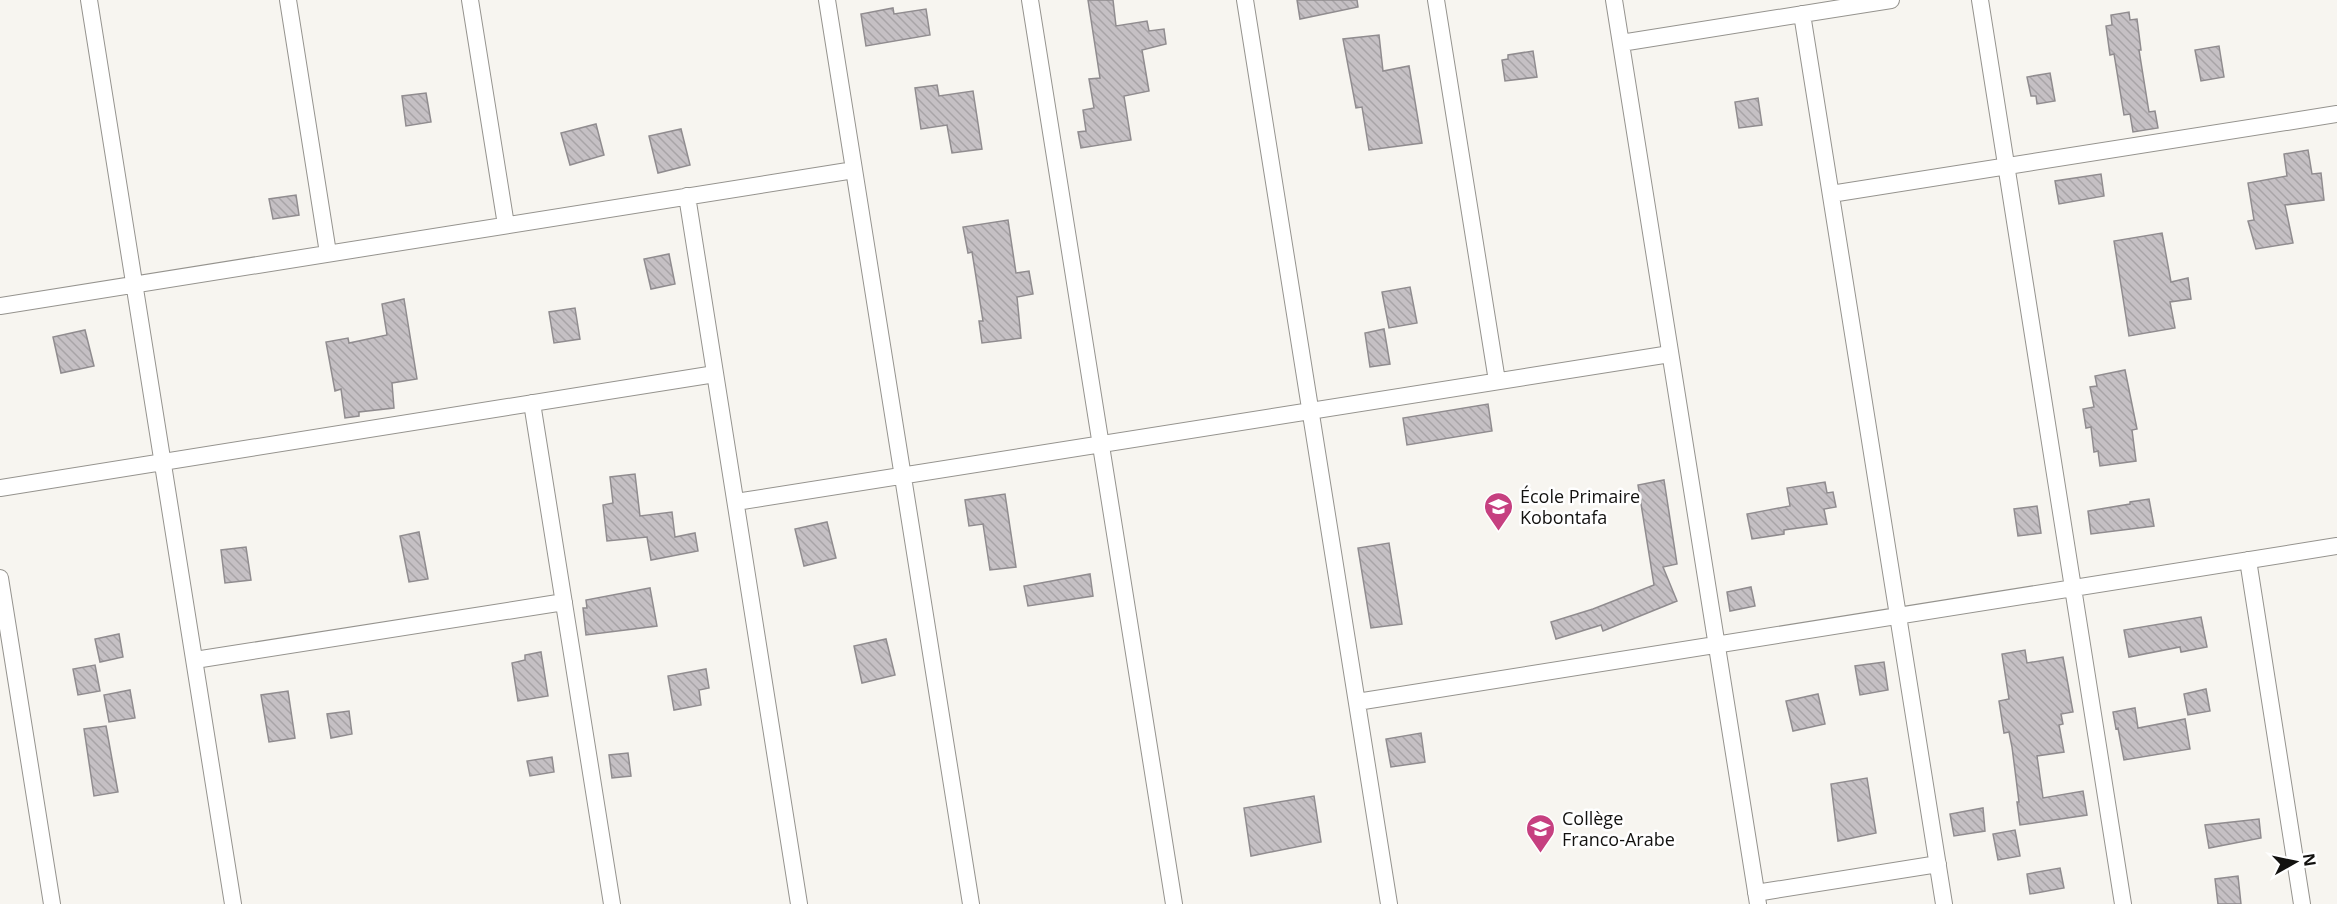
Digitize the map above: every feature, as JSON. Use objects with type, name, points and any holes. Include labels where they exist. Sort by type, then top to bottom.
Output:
[{"type":"street","points":[[89,0],[233,904]]},
{"type":"street","points":[[288,0],[328,253]]},
{"type":"street","points":[[470,0],[506,225]]},
{"type":"street","points":[[827,0],[971,904]]},
{"type":"street","points":[[1030,0],[1174,904]]},
{"type":"street","points":[[1245,0],[1389,904]]},
{"type":"street","points":[[1436,0],[1497,381]]},
{"type":"street","points":[[1614,0],[1757,899],[1938,864]]},
{"type":"street","points":[[1621,43],[1891,0]]},
{"type":"street","points":[[1980,0],[2123,904]]},
{"type":"street","points":[[1803,14],[1944,904]]},
{"type":"street","points":[[1831,194],[2337,114]]},
{"type":"street","points":[[0,306],[854,170]]},
{"type":"street","points":[[687,196],[800,904]]},
{"type":"street","points":[[736,502],[1670,354]]},
{"type":"street","points":[[0,488],[715,374]]},
{"type":"street","points":[[532,403],[612,904]]},
{"type":"street","points":[[1356,702],[2337,546]]},
{"type":"street","points":[[2247,560],[2302,904]]},
{"type":"street","points":[[0,578],[52,904]]},
{"type":"street","points":[[195,660],[564,602]]},
{"type":"building","points":[[1088,0],[1113,0],[1116,26],[1147,21],[1149,31],[1164,29],[1166,44],[1142,50],[1149,91],[1124,96],[1131,140],[1081,148],[1078,132],[1086,131],[1083,110],[1094,108],[1089,79],[1100,78]]},
{"type":"building","points":[[1297,0],[1357,0],[1358,7],[1300,19]]},
{"type":"building","points":[[893,8],[894,14],[926,9],[930,35],[866,46],[861,14]]},
{"type":"building","points":[[2129,12],[2130,20],[2137,19],[2141,50],[2139,50],[2149,112],[2155,111],[2158,128],[2133,132],[2130,114],[2124,115],[2114,54],[2110,55],[2106,26],[2112,25],[2111,15]]},
{"type":"building","points":[[1379,35],[1383,71],[1409,66],[1422,143],[1369,150],[1362,107],[1356,108],[1343,39]]},
{"type":"building","points":[[2219,46],[2224,77],[2201,81],[2195,50]]},
{"type":"building","points":[[1533,51],[1537,77],[1505,81],[1502,60],[1508,59],[1508,55]]},
{"type":"building","points":[[2050,73],[2055,101],[2037,104],[2036,96],[2031,96],[2027,77]]},
{"type":"building","points":[[937,85],[939,96],[973,91],[982,149],[952,153],[947,125],[921,129],[915,88]]},
{"type":"building","points":[[426,93],[431,122],[406,126],[402,96]]},
{"type":"building","points":[[1758,98],[1762,125],[1739,128],[1735,102]]},
{"type":"building","points":[[596,124],[604,155],[570,165],[561,133]]},
{"type":"building","points":[[681,129],[690,165],[658,173],[649,136]]},
{"type":"building","points":[[2308,150],[2312,174],[2321,173],[2324,200],[2285,205],[2293,243],[2256,249],[2248,221],[2254,220],[2248,183],[2287,176],[2284,154]]},
{"type":"building","points":[[2101,174],[2104,196],[2059,204],[2055,181]]},
{"type":"building","points":[[296,195],[299,215],[273,219],[269,199]]},
{"type":"building","points":[[1008,220],[1016,273],[1029,271],[1033,294],[1017,297],[1021,338],[982,343],[979,321],[983,321],[972,252],[968,253],[963,227]]},
{"type":"building","points":[[2162,233],[2171,282],[2188,278],[2191,299],[2170,302],[2175,328],[2129,336],[2114,241]]},
{"type":"building","points":[[669,254],[675,284],[651,289],[644,259]]},
{"type":"building","points":[[1410,287],[1417,323],[1389,328],[1382,292]]},
{"type":"building","points":[[404,299],[417,379],[392,383],[394,408],[359,412],[359,416],[345,418],[341,389],[335,391],[326,342],[348,338],[349,343],[387,335],[382,304]]},
{"type":"building","points":[[575,308],[580,339],[554,343],[549,312]]},
{"type":"building","points":[[1384,329],[1390,364],[1370,367],[1365,333]]},
{"type":"building","points":[[85,330],[94,366],[61,373],[53,337]]},
{"type":"building","points":[[2125,370],[2137,429],[2132,430],[2136,461],[2100,466],[2098,451],[2094,452],[2091,427],[2086,428],[2083,409],[2094,407],[2090,387],[2097,386],[2095,376]]},
{"type":"building","points":[[1488,404],[1492,431],[1407,445],[1403,418]]},
{"type":"building","points":[[635,474],[640,516],[672,512],[675,537],[695,533],[698,551],[651,560],[647,537],[607,541],[603,505],[613,503],[610,477]]},
{"type":"building","points":[[1664,480],[1677,564],[1663,567],[1677,601],[1603,631],[1601,625],[1556,639],[1551,622],[1593,609],[1654,585],[1638,485]]},
{"type":"building","points":[[1825,482],[1827,493],[1833,492],[1836,507],[1824,509],[1827,524],[1784,530],[1784,534],[1752,539],[1747,514],[1790,506],[1787,488]]},
{"type":"building","points":[[1005,494],[1016,567],[990,570],[983,524],[969,526],[965,500]]},
{"type":"building","points":[[2149,499],[2154,526],[2091,534],[2088,511]]},
{"type":"building","points":[[2037,506],[2041,533],[2018,536],[2014,509]]},
{"type":"building","points":[[827,522],[836,558],[804,566],[795,529]]},
{"type":"building","points":[[419,532],[428,579],[409,582],[400,536]]},
{"type":"building","points":[[1389,543],[1402,624],[1371,628],[1358,548]]},
{"type":"building","points":[[246,547],[251,580],[225,583],[221,550]]},
{"type":"building","points":[[1090,574],[1093,596],[1028,606],[1024,586]]},
{"type":"building","points":[[1751,587],[1755,606],[1730,611],[1727,592]]},
{"type":"building","points":[[650,588],[657,626],[586,635],[583,608],[587,608],[586,600]]},
{"type":"building","points":[[2201,617],[2207,647],[2181,652],[2180,647],[2129,657],[2124,630]]},
{"type":"building","points":[[119,634],[123,657],[100,662],[95,639]]},
{"type":"building","points":[[886,639],[895,675],[862,683],[854,646]]},
{"type":"building","points":[[2025,650],[2027,663],[2063,657],[2073,712],[2061,714],[2063,724],[2059,725],[2064,752],[2037,756],[2043,798],[2083,791],[2087,815],[2020,825],[2012,747],[2009,732],[2004,733],[1999,701],[2009,699],[2002,654]]},
{"type":"building","points":[[541,652],[548,696],[518,701],[512,663],[525,660],[525,655]]},
{"type":"building","points":[[1884,662],[1888,690],[1860,695],[1855,666]]},
{"type":"building","points":[[95,665],[100,691],[78,695],[73,669]]},
{"type":"building","points":[[706,669],[709,688],[699,690],[701,705],[674,710],[668,676]]},
{"type":"building","points":[[2206,689],[2210,711],[2188,715],[2184,694]]},
{"type":"building","points":[[130,690],[135,718],[109,722],[104,695]]},
{"type":"building","points":[[288,691],[295,738],[269,742],[261,695]]},
{"type":"building","points":[[1818,694],[1825,724],[1793,731],[1786,701]]},
{"type":"building","points":[[2135,708],[2138,728],[2185,719],[2190,749],[2124,760],[2113,712]]},
{"type":"building","points":[[349,711],[352,734],[331,738],[327,714]]},
{"type":"building","points":[[106,726],[118,792],[94,796],[84,729]]},
{"type":"building","points":[[1421,733],[1425,762],[1391,767],[1386,739]]},
{"type":"building","points":[[628,753],[631,776],[612,778],[609,755]]},
{"type":"building","points":[[552,757],[554,772],[530,776],[527,761]]},
{"type":"building","points":[[1867,778],[1876,833],[1838,841],[1831,784]]},
{"type":"building","points":[[1314,796],[1321,842],[1251,856],[1244,808]]},
{"type":"building","points":[[1983,808],[1985,831],[1954,836],[1950,814]]},
{"type":"building","points":[[2259,819],[2261,838],[2209,848],[2205,825]]},
{"type":"building","points":[[2015,830],[2020,856],[1998,860],[1993,834]]},
{"type":"building","points":[[2060,868],[2064,888],[2030,894],[2027,874]]},
{"type":"building","points":[[2238,876],[2241,904],[2218,904],[2215,879]]},
{"type":"place","name":"École Primaire Kobontafa","points":[[1499,532]]},
{"type":"place","name":"Collège Franco-Arabe","points":[[1541,854]]}]
